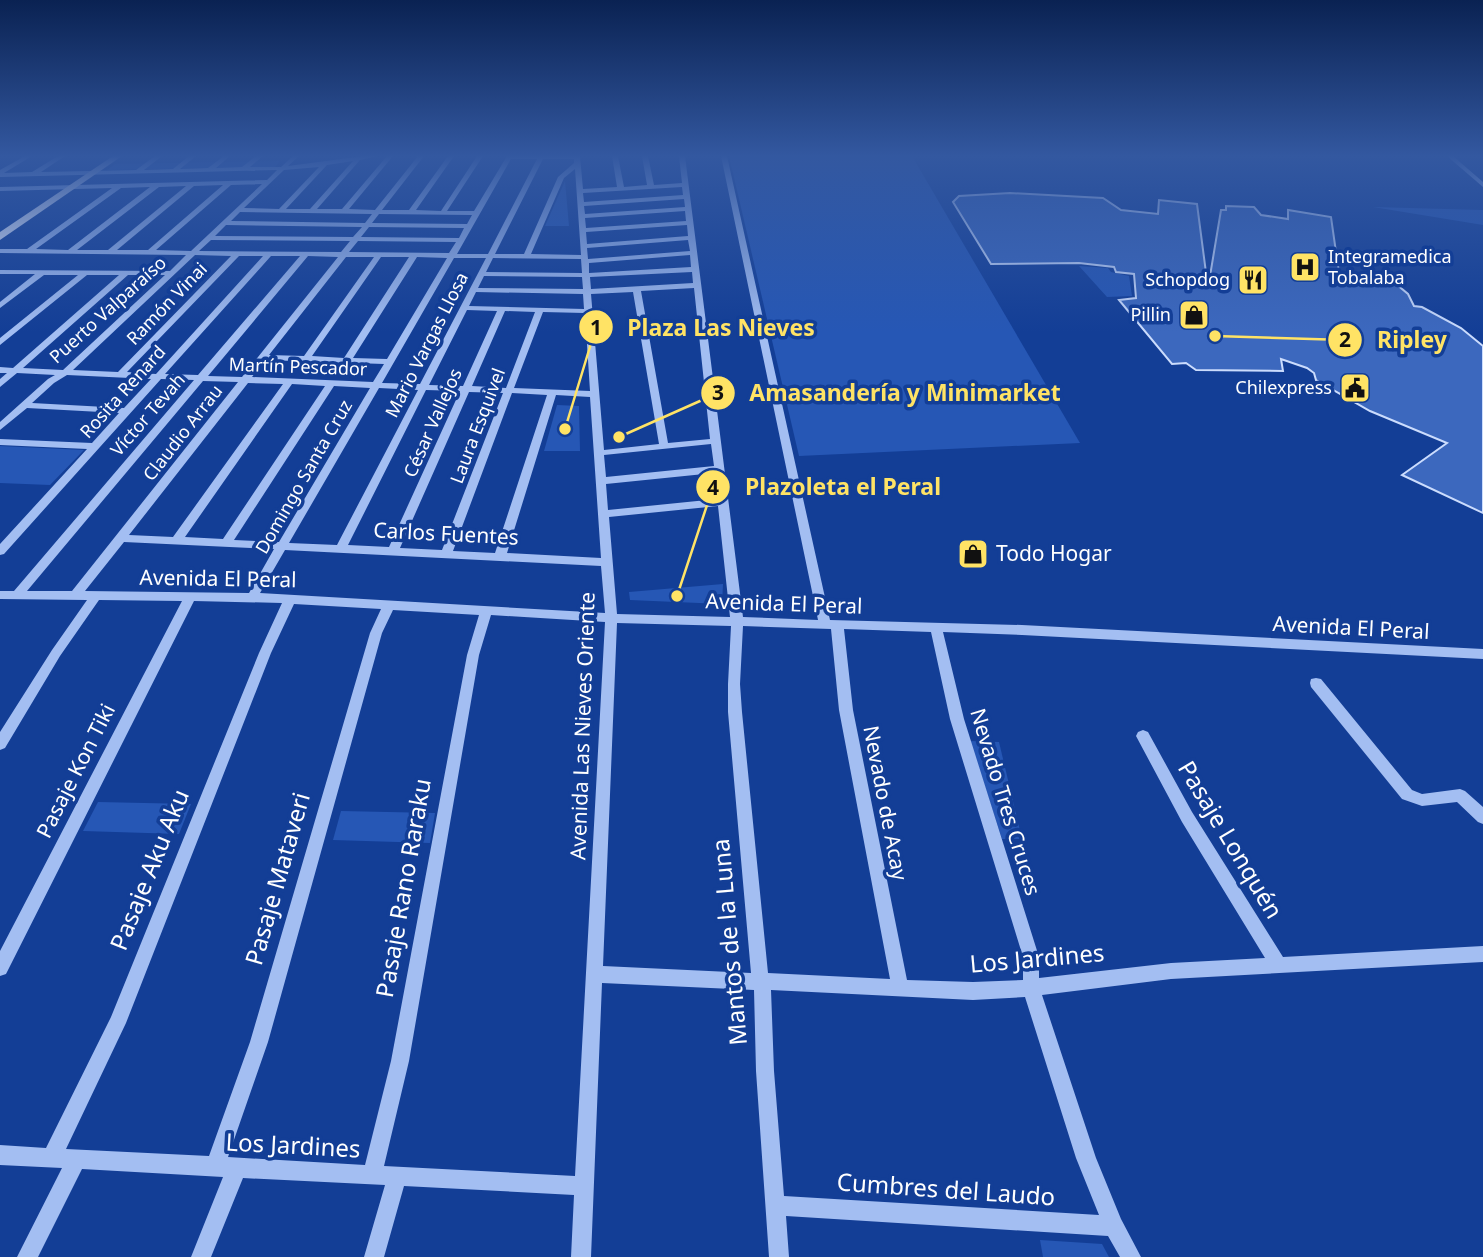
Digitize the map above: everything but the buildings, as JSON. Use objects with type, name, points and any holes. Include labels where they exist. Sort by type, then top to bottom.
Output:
[{"type":"main road","points":[[0,225],[15,215]]},
{"type":"main road","points":[[0,237],[33,215]]},
{"type":"street","points":[[29,252],[80,215]]},
{"type":"street","points":[[69,252],[118,215]]},
{"type":"street","points":[[110,253],[156,215]]},
{"type":"street","points":[[149,253],[193,215]]},
{"type":"street","name":"Puerto Valparaíso","points":[[0,427],[51,381],[65,373],[233,215]]},
{"type":"street","name":"Claudio Arrau","points":[[74,597],[375,215]]},
{"type":"street","name":"Domingo Santa Cruz","points":[[252,597],[475,215]]},
{"type":"street","name":"Mario Vargas Llosa","points":[[341,548],[511,215]]},
{"type":"street","points":[[526,257],[545,215]]},
{"type":"street","points":[[581,216],[602,215]]},
{"type":"street","points":[[690,215],[737,622]]},
{"type":"street","name":"Nevado de Acay","points":[[737,215],[831,625],[900,988]]},
{"type":"street","name":"Avenida Las Nieves Oriente","points":[[581,216],[611,618],[581,1257]]},
{"type":"street","points":[[224,223],[469,226]]},
{"type":"street","points":[[582,230],[691,223]]},
{"type":"street","points":[[209,237],[460,240]]},
{"type":"street","points":[[584,246],[692,238]]},
{"type":"street","points":[[0,251],[584,259],[694,253]]},
{"type":"street","name":"Ramón Vinai","points":[[120,375],[237,254]]},
{"type":"street","name":"Rosita Renard","points":[[0,551],[269,254]]},
{"type":"street","name":"Víctor Tevah","points":[[16,596],[305,254]]},
{"type":"street","points":[[307,358],[379,255]]},
{"type":"street","points":[[347,360],[414,256]]},
{"type":"street","points":[[481,274],[586,275],[696,269]]},
{"type":"street","points":[[0,272],[171,274]]},
{"type":"street","points":[[0,306],[43,272]]},
{"type":"street","points":[[0,342],[85,273]]},
{"type":"street","points":[[0,384],[126,273]]},
{"type":"street","points":[[473,290],[587,292],[698,285]]},
{"type":"street","points":[[637,290],[664,447]]},
{"type":"street","points":[[464,308],[589,311]]},
{"type":"street","name":"César Vallejos","points":[[393,551],[502,309]]},
{"type":"street","name":"Laura Esquivel","points":[[446,554],[540,310]]},
{"type":"street","points":[[263,357],[390,362]]},
{"type":"street","name":"Martín Pescador","points":[[0,370],[594,394]]},
{"type":"street","points":[[177,540],[289,382]]},
{"type":"street","points":[[226,543],[331,384]]},
{"type":"street","points":[[500,556],[552,393]]},
{"type":"street","points":[[24,405],[128,411]]},
{"type":"street","points":[[599,453],[716,441]]},
{"type":"street","points":[[0,442],[96,446]]},
{"type":"street","points":[[601,481],[719,469]]},
{"type":"street","points":[[603,514],[723,502]]},
{"type":"street","name":"Carlos Fuentes","points":[[121,538],[607,562]]},
{"type":"street","name":"Avenida El Peral","points":[[0,595],[252,597],[611,618],[936,627],[1483,654]]},
{"type":"street","name":"Pasaje Kon Tiki","points":[[0,968],[191,595]]},
{"type":"street","points":[[0,744],[56,653],[96,596]]},
{"type":"street","name":"Pasaje Aku Aku","points":[[52,1157],[117,1023],[265,653],[290,599]]},
{"type":"street","name":"Pasaje Mataveri","points":[[215,1166],[251,1068],[376,633],[388,605]]},
{"type":"street","name":"Pasaje Rano Raraku","points":[[372,1174],[400,1061],[473,655],[486,611]]},
{"type":"street","name":"Mantos de la Luna","points":[[737,622],[735,712],[761,982],[779,1257]]},
{"type":"street","name":"Nevado Tres Cruces","points":[[936,627],[957,719],[1031,957],[1031,988],[1086,1158],[1114,1226],[1131,1257]]},
{"type":"street","points":[[1316,683],[1407,795],[1422,800],[1460,795],[1483,817]]},
{"type":"street","name":"Pasaje Lonquén","points":[[1143,736],[1187,817],[1279,965]]},
{"type":"street","name":"Los Jardines","points":[[594,974],[973,990],[1031,988],[1171,971],[1483,954]]},
{"type":"street","name":"Los Jardines","points":[[0,1155],[584,1186]]},
{"type":"street","points":[[27,1257],[77,1159]]},
{"type":"street","points":[[201,1257],[237,1167]]},
{"type":"street","points":[[374,1257],[397,1176]]},
{"type":"street","name":"Cumbres del Laudo","points":[[775,1205],[1114,1226]]},
{"type":"shaded area","points":[[550,215],[568,215],[569,226],[545,226]]},
{"type":"shaded area","points":[[743,215],[946,215],[1080,443],[799,456]]},
{"type":"shaded area","points":[[1420,215],[1483,215],[1483,225]]},
{"type":"shaded area","points":[[1079,266],[1108,268],[1111,272],[1129,276],[1132,296],[1107,297]]},
{"type":"shaded area","points":[[557,405],[579,406],[580,451],[544,451]]},
{"type":"shaded area","points":[[0,446],[84,450],[50,485],[0,483]]},
{"type":"shaded area","points":[[723,584],[722,604],[630,600],[629,592]]},
{"type":"shaded area","points":[[970,741],[999,742],[1022,839],[1002,839]]},
{"type":"shaded area","points":[[98,802],[191,804],[179,834],[83,831]]},
{"type":"shaded area","points":[[341,811],[435,813],[430,843],[333,840]]},
{"type":"shaded area","points":[[1040,1240],[1102,1244],[1109,1257],[1043,1257]]},
{"type":"place","name":"Integramedica Tobalaba","points":[[1305,267]]},
{"type":"place","name":"Schopdog","points":[[1253,280]]},
{"type":"place","name":"Pillin","points":[[1194,315]]},
{"type":"place","name":"Ripley","points":[[1215,336]]},
{"type":"place","name":"Chilexpress","points":[[1355,388]]},
{"type":"place","name":"Plaza Las Nieves","points":[[565,429]]},
{"type":"place","name":"Amasandería y Minimarket","points":[[619,437]]},
{"type":"place","name":"Todo Hogar","points":[[973,554]]},
{"type":"place","name":"Plazoleta el Peral","points":[[677,596]]}]
